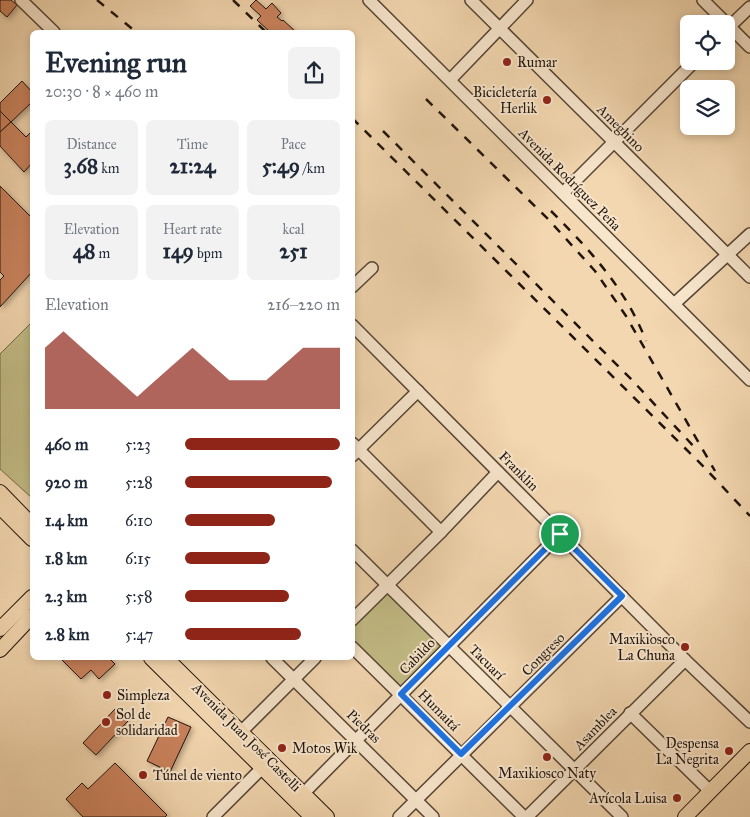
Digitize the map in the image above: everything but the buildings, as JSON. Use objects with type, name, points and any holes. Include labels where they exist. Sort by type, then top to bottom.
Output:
[{"type":"main road","points":[[0,492],[30,522]]},
{"type":"main road","points":[[0,507],[30,537]]},
{"type":"main road","points":[[0,629],[30,599]]},
{"type":"main road","points":[[0,650],[30,618]]},
{"type":"main road","name":"Avenida Juan José Castelli","points":[[154,660],[238,735]]},
{"type":"main road","name":"Avenida Juan José Castelli","points":[[168,660],[266,764],[300,797],[327,817]]},
{"type":"main road","points":[[685,817],[750,751]]},
{"type":"main road","points":[[697,817],[750,764]]},
{"type":"main road","name":"Avenida Juan José Castelli","points":[[300,797],[312,817]]},
{"type":"street","points":[[21,0],[52,30]]},
{"type":"street","name":"Avenida Rodríguez Peña","points":[[369,0],[750,380]]},
{"type":"street","name":"Ameghino","points":[[471,0],[750,277]]},
{"type":"street","points":[[450,80],[527,0]]},
{"type":"street","points":[[703,0],[716,15]]},
{"type":"street","points":[[735,22],[750,7]]},
{"type":"street","points":[[735,35],[750,47]]},
{"type":"street","points":[[563,193],[686,70]]},
{"type":"street","points":[[674,304],[750,234]]},
{"type":"street","points":[[355,284],[372,268]]},
{"type":"street","name":"Franklin","points":[[355,328],[684,660],[750,722]]},
{"type":"street","points":[[418,391],[355,450],[441,532]]},
{"type":"street","points":[[355,617],[441,532],[498,472]]},
{"type":"street","name":"Cabildo","points":[[300,797],[560,534]]},
{"type":"street","name":"Tacuarí","points":[[355,553],[622,817]]},
{"type":"street","name":"Congreso","points":[[399,817],[622,596]]},
{"type":"street","name":"Humaitá","points":[[355,650],[526,817]]},
{"type":"street","name":"Piedras","points":[[274,660],[433,817]]},
{"type":"street","points":[[238,735],[313,660]]},
{"type":"street","name":"Asamblea","points":[[526,817],[575,771],[684,660]]},
{"type":"street","points":[[630,713],[710,791]]},
{"type":"street","points":[[213,817],[266,764]]},
{"type":"shaded area","points":[[30,324],[30,496],[0,469],[0,354]]},
{"type":"shaded area","points":[[387,592],[442,645],[400,687],[355,642],[355,624]]},
{"type":"railway","points":[[97,0],[134,30]]},
{"type":"railway","points":[[233,0],[264,30]]},
{"type":"railway","points":[[426,99],[549,220],[595,271],[626,316],[715,471]]},
{"type":"railway","points":[[355,121],[704,467],[750,516]]},
{"type":"railway","points":[[383,131],[632,380],[697,450]]},
{"type":"railway","points":[[551,211],[606,271],[628,304],[646,341]]},
{"type":"place","name":"Rumar","points":[[507,62]]},
{"type":"place","name":"Bicicletería Herlik","points":[[547,100]]},
{"type":"place","name":"Maxikiosco La Chuna","points":[[685,647]]},
{"type":"place","name":"Simpleza","points":[[107,695]]},
{"type":"place","name":"Sol de solidaridad","points":[[106,722]]},
{"type":"place","name":"Motos Wik","points":[[282,748]]},
{"type":"place","name":"Despensa La Negrita","points":[[729,751]]},
{"type":"place","name":"Maxikiosco Naty","points":[[547,757]]},
{"type":"place","name":"Túnel de viento","points":[[143,775]]},
{"type":"place","name":"Avícola Luisa","points":[[677,798]]},
{"type":"route","points":[[560,534],[622,596],[461,754],[401,694],[560,534]]}]
